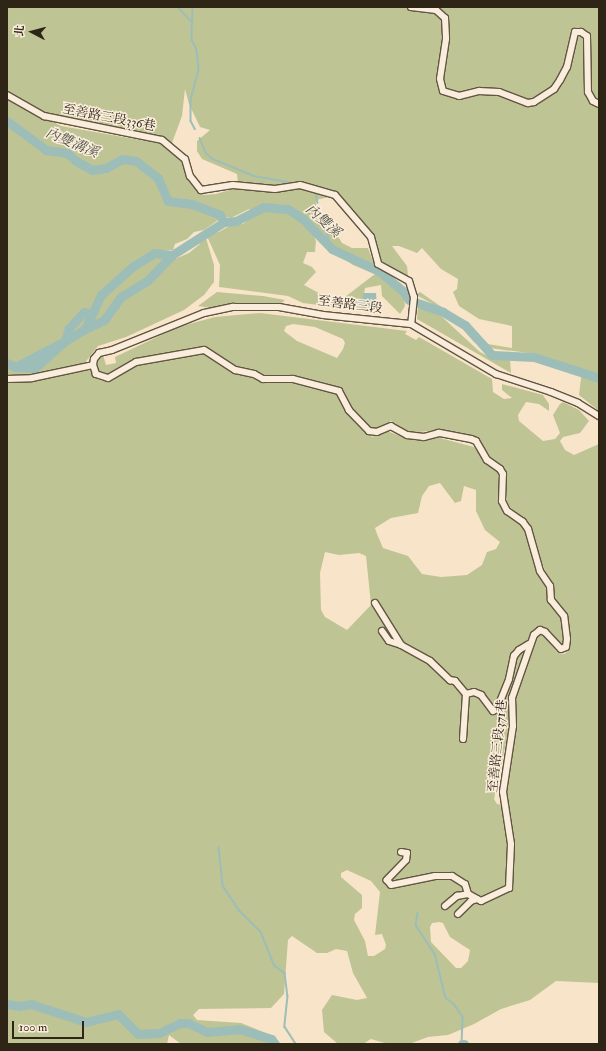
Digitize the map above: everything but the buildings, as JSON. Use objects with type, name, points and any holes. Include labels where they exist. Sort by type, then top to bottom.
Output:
[{"type":"street","points":[[411,7],[436,10],[445,18],[446,38],[440,79],[442,91],[459,96],[479,91],[499,92],[528,103],[534,102],[554,89],[567,67],[575,32],[581,32],[587,36],[588,92],[593,101],[599,104]]},
{"type":"street","name":"至善路三段336巷","points":[[7,95],[44,116],[162,140],[185,159],[190,176],[201,190],[232,185],[275,189],[300,185],[335,195],[371,237],[378,264],[409,281],[414,297],[411,324]]},
{"type":"street","name":"至善路三段","points":[[93,365],[99,353],[112,350],[191,316],[233,307],[279,306],[323,315],[411,324],[496,374],[551,392],[578,403],[599,416]]},
{"type":"street","points":[[7,379],[32,378],[93,365],[98,376],[108,378],[136,362],[204,350],[235,370],[254,374],[263,380],[293,379],[339,391],[349,410],[369,431],[377,432],[391,426],[407,435],[424,437],[440,433],[476,441],[487,460],[500,469],[503,474],[502,502],[507,511],[523,522],[528,529],[540,571],[550,586],[552,600],[564,616],[566,647],[561,649],[557,646],[550,634],[540,630],[529,644],[519,650],[514,656],[509,679],[495,711],[491,710],[479,693],[466,694]]},
{"type":"street","points":[[375,603],[401,644]]},
{"type":"street","points":[[382,631],[389,641],[401,644],[430,661],[450,680],[455,681],[466,694],[463,739]]},
{"type":"street","name":"至善路三段371巷","points":[[477,899],[484,901],[509,888],[511,844],[502,792],[512,726],[512,698],[523,672],[529,644]]},
{"type":"street","points":[[401,852],[407,854],[406,860],[390,875],[388,883],[452,876],[465,884],[468,894]]},
{"type":"street","points":[[445,906],[457,896],[468,894],[477,899]]},
{"type":"street","points":[[458,914],[471,901],[477,899]]},
{"type":"green space","points":[[7,7],[599,7],[599,411],[579,395],[582,370],[536,354],[482,347],[474,342],[448,312],[418,296],[417,294],[420,292],[473,329],[488,344],[512,348],[512,326],[479,319],[459,306],[453,292],[457,289],[458,279],[441,269],[422,248],[417,253],[399,246],[392,246],[407,266],[408,276],[392,269],[379,259],[375,239],[336,194],[310,184],[290,183],[276,186],[238,183],[237,174],[202,159],[197,151],[197,141],[210,130],[200,127],[189,104],[185,89],[182,116],[172,143],[158,136],[44,114],[7,92]]},
{"type":"green space","points":[[7,98],[61,126],[163,144],[180,158],[192,185],[204,195],[216,194],[233,189],[296,187],[333,196],[316,200],[317,219],[326,217],[342,243],[352,248],[368,248],[376,269],[404,296],[405,306],[400,314],[382,296],[381,285],[365,288],[363,300],[355,303],[355,305],[373,308],[373,312],[303,303],[288,296],[219,287],[220,265],[206,234],[219,232],[231,225],[243,224],[255,215],[249,209],[231,218],[224,216],[204,230],[194,232],[187,239],[175,244],[173,250],[154,251],[154,254],[164,259],[175,259],[189,253],[200,244],[199,238],[204,236],[206,238],[214,265],[214,282],[204,295],[184,310],[126,337],[98,346],[84,364],[48,372],[18,376],[7,375]],"holes":[[[315,225],[330,249],[353,265],[375,274],[337,303],[304,285],[316,272],[312,267],[303,263],[307,252],[315,252],[316,241],[312,230]]]},
{"type":"green space","points":[[217,292],[263,296],[285,300],[279,305],[252,303],[211,308],[198,306]]},
{"type":"green space","points":[[418,305],[440,315],[480,352],[490,357],[510,360],[511,373],[417,319]]},
{"type":"green space","points":[[260,313],[407,331],[405,334],[416,340],[419,337],[492,379],[493,392],[504,399],[512,398],[502,390],[502,384],[543,395],[549,404],[549,411],[539,404],[526,402],[518,415],[519,421],[543,441],[555,439],[560,433],[553,415],[563,402],[579,410],[589,421],[580,433],[563,437],[560,441],[565,450],[574,455],[599,444],[599,983],[556,981],[530,1000],[501,1009],[474,1024],[448,1035],[428,1037],[409,1044],[388,1044],[371,1039],[363,1044],[338,1044],[324,1032],[322,1010],[332,995],[357,1000],[367,998],[353,973],[347,951],[336,949],[327,953],[317,953],[292,936],[288,940],[284,994],[271,1008],[199,1009],[193,1015],[197,1020],[241,1023],[273,1036],[279,1044],[181,1044],[169,1035],[167,1044],[7,1044],[7,381],[31,381],[91,370],[94,377],[99,380],[110,382],[136,363],[198,353],[207,354],[221,362],[226,369],[263,382],[287,380],[336,392],[349,415],[372,437],[387,431],[408,439],[422,441],[436,437],[474,447],[489,465],[498,471],[501,505],[505,513],[518,520],[526,531],[539,574],[549,587],[551,601],[560,614],[565,631],[564,641],[559,645],[548,630],[539,628],[524,649],[526,653],[510,701],[510,724],[494,799],[497,804],[502,805],[505,800],[515,696],[526,670],[534,641],[539,633],[544,634],[557,652],[564,654],[568,651],[567,616],[555,599],[553,584],[545,571],[528,523],[510,507],[507,502],[503,470],[485,453],[480,441],[473,437],[437,430],[410,433],[391,421],[379,428],[369,428],[349,405],[339,387],[288,375],[262,376],[253,370],[233,367],[216,353],[202,348],[132,361],[109,376],[100,373],[98,369],[98,361],[103,355],[106,365],[116,363],[115,357],[178,327],[215,317]],"holes":[[[293,324],[315,327],[343,339],[345,343],[343,349],[337,358],[297,341],[284,331],[286,326]],[[440,483],[455,503],[461,501],[464,486],[476,490],[476,511],[485,530],[500,542],[496,549],[487,552],[482,565],[467,575],[441,577],[422,574],[408,556],[383,548],[377,534],[375,528],[391,518],[418,513],[422,496],[429,486]],[[325,552],[339,555],[359,553],[366,556],[371,605],[347,630],[325,617],[321,610],[320,573]],[[347,870],[371,881],[380,892],[375,935],[382,934],[386,945],[385,949],[374,956],[368,956],[365,941],[354,920],[355,914],[362,908],[362,895],[341,877],[341,873]],[[432,923],[443,923],[450,937],[470,950],[468,961],[461,968],[456,968],[431,942],[430,927]]]},
{"type":"water","points":[[363,293],[376,293],[377,307],[355,305],[355,303],[363,301]]},
{"type":"waterway","points":[[178,7],[191,21]]},
{"type":"waterway","points":[[193,7],[192,40],[197,50],[199,70],[191,100],[191,121],[195,129]]},
{"type":"waterway","name":"內雙溝溪","points":[[7,121],[46,150],[67,153],[76,161],[92,170],[106,168],[122,159],[136,161],[158,178],[168,201],[192,204],[220,215],[224,222]]},
{"type":"waterway","points":[[200,138],[206,153],[213,159],[254,176],[287,182]]},
{"type":"waterway","points":[[316,192],[318,203]]},
{"type":"waterway","name":"內雙溪","points":[[7,363],[15,367],[35,368],[65,341],[85,329],[101,295],[132,267],[154,253],[172,255],[224,222],[236,221],[263,207],[288,209],[303,219],[332,249],[379,271],[404,292],[409,300],[443,312],[465,325],[492,355],[534,357],[599,378]]},
{"type":"waterway","points":[[319,218],[328,236],[332,249]]},
{"type":"waterway","points":[[85,329],[104,320],[121,297],[147,281],[172,255]]},
{"type":"waterway","name":"內雙溪","points":[[15,367],[65,341],[69,328],[84,312],[92,314]]},
{"type":"waterway","points":[[219,847],[223,886],[239,910],[261,932],[275,966],[285,973],[288,996],[285,1027],[296,1044]]},
{"type":"waterway","points":[[418,913],[416,925],[435,954],[446,998],[454,1004],[463,1017],[462,1043]]},
{"type":"waterway","points":[[7,1004],[19,1006],[31,1004],[86,1022],[118,1014],[138,1034],[159,1033],[180,1023],[188,1023],[207,1032],[239,1029],[271,1039],[275,1044]]}]
